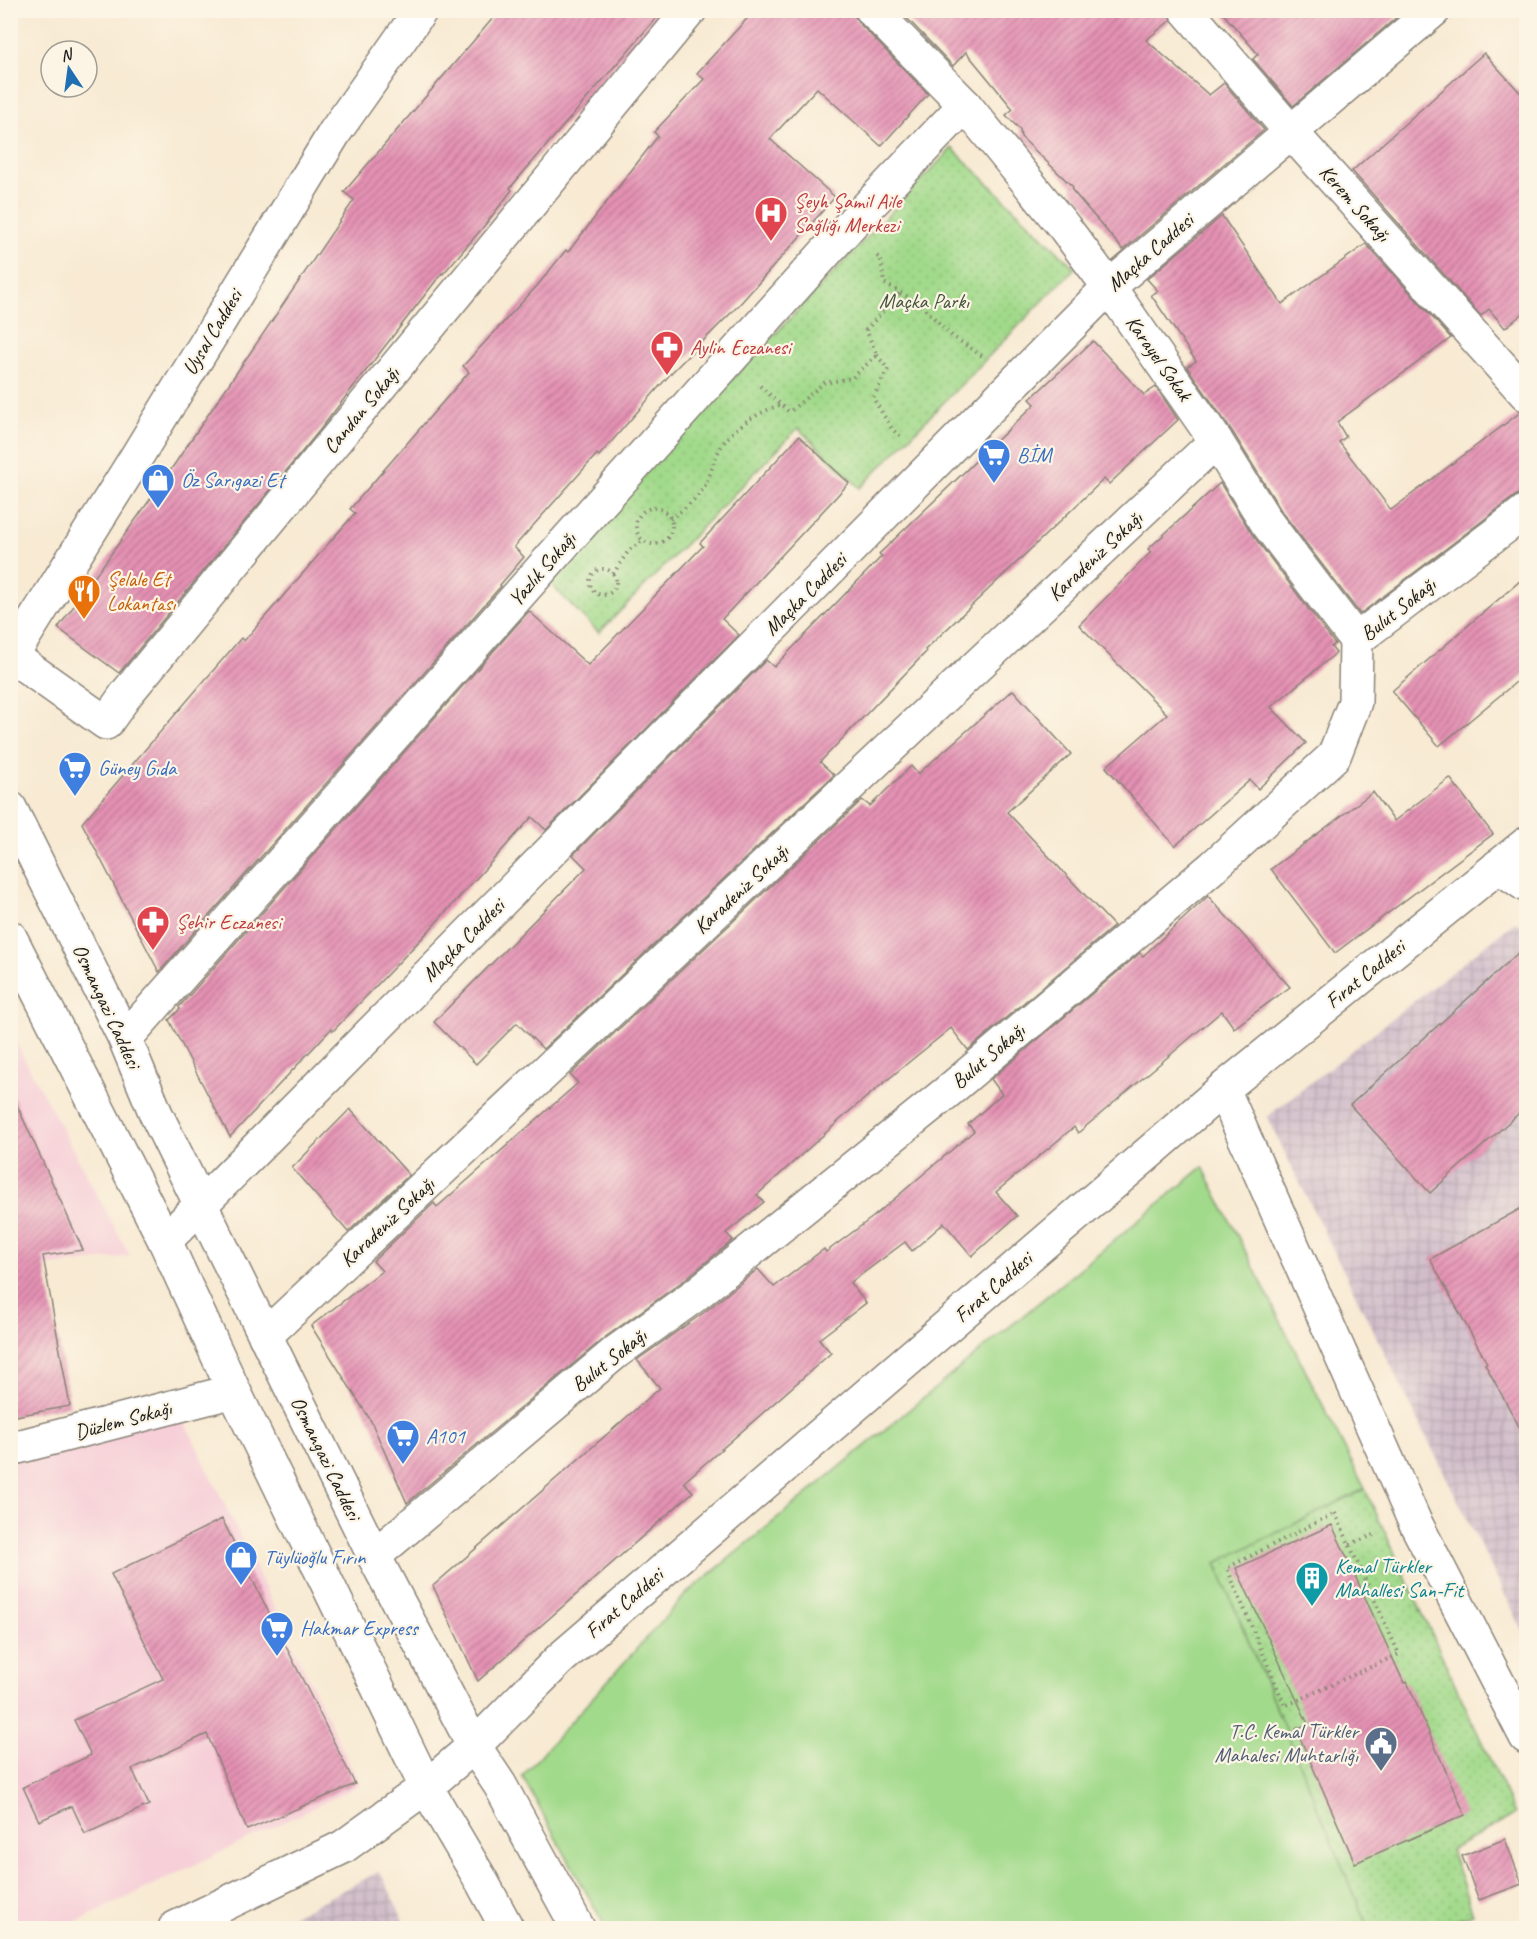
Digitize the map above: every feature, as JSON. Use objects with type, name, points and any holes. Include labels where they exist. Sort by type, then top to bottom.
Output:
[{"type":"street","name":"Uysal Caddesi","points":[[12,658],[335,132],[421,10]]},
{"type":"street","name":"Candan Sokağı","points":[[12,658],[106,723],[135,684],[690,10]]},
{"type":"street","name":"Karayel Sokak","points":[[872,10],[964,105],[1065,228],[1216,441],[1267,523],[1356,640]]},
{"type":"street","name":"Kerem Sokağı","points":[[1186,10],[1291,132],[1527,394]]},
{"type":"street","name":"Maçka Caddesi","points":[[201,1205],[1109,287],[1434,10]]},
{"type":"street","name":"Yazlık Sokağı","points":[[125,1039],[584,521],[853,222],[964,105]]},
{"type":"street","name":"Karadeniz Sokağı","points":[[265,1336],[1216,441]]},
{"type":"street","name":"Bulut Sokağı","points":[[374,1556],[616,1352],[694,1296],[955,1085],[1214,866],[1334,756],[1355,702],[1356,640],[1527,511]]},
{"type":"street","name":"Osmangazi Caddesi","points":[[10,808],[125,1039],[156,1114],[374,1556],[474,1746],[500,1785],[578,1929]]},
{"type":"street","name":"Fırat Caddesi","points":[[175,1929],[343,1847],[426,1787],[474,1746],[560,1659],[1223,1089],[1527,844]]},
{"type":"street","points":[[1498,866],[1527,885]]},
{"type":"street","points":[[10,937],[165,1241],[234,1391],[426,1787],[507,1929]]},
{"type":"street","points":[[1223,1089],[1414,1520],[1527,1737]]},
{"type":"street","points":[[165,1241],[201,1205]]},
{"type":"street","name":"Düzlem Sokağı","points":[[10,1449],[234,1391]]},
{"type":"path","points":[[875,255],[881,260],[884,283],[920,304],[952,336],[992,362],[1015,382]]},
{"type":"path","points":[[900,293],[866,330],[877,355],[888,369],[873,398],[892,429],[933,465]]},
{"type":"path","points":[[757,383],[789,412],[824,383],[852,378],[877,355]]},
{"type":"path","points":[[670,519],[687,508],[708,481],[713,461],[726,440],[754,416],[780,405]]},
{"type":"path","points":[[650,508],[656,508],[667,514],[671,530],[665,540],[654,544],[643,541],[636,525],[641,514],[650,508]]},
{"type":"path","points":[[613,574],[629,550],[643,541]]},
{"type":"path","points":[[586,566],[594,573]]},
{"type":"path","points":[[606,569],[613,574],[616,582],[614,591],[603,595],[594,593],[590,581],[594,573],[606,569]]},
{"type":"path","points":[[1335,1513],[1399,1654],[1285,1706],[1227,1568],[1335,1513]]},
{"type":"shaded area","points":[[1515,922],[1526,929],[1526,1637],[1267,1117]]},
{"type":"shaded area","points":[[10,1032],[130,1256],[11,1271]]},
{"type":"shaded area","points":[[170,1391],[360,1785],[64,1928],[11,1928],[10,1432]]},
{"type":"shaded area","points":[[380,1871],[407,1928],[270,1928]]},
{"type":"green space","name":"Maçka Parkı","points":[[952,148],[1075,268],[860,488],[798,428],[599,633],[544,577]]},
{"type":"green space","points":[[1203,1167],[1365,1489],[1216,1563],[1368,1928],[606,1928],[522,1776],[686,1594]]},
{"type":"green space","points":[[1365,1489],[1515,1814],[1451,1850],[1473,1914],[1431,1928],[1368,1928],[1216,1563]]},
{"type":"building","points":[[500,10],[663,10],[510,188],[512,190],[485,225],[442,273],[319,431],[119,673],[58,628],[159,487],[354,200],[344,192]]},
{"type":"building","points":[[755,10],[854,10],[859,23],[928,94],[881,146],[817,88],[770,139],[835,197],[739,305],[672,372],[599,456],[597,454],[514,547],[524,557],[501,586],[159,972],[82,823],[241,638],[244,641],[355,513],[350,509],[469,372],[463,366],[537,286],[566,250],[568,252],[658,136],[654,132],[704,79],[697,73]]},
{"type":"building","points":[[899,10],[1168,10],[1171,20],[1146,40],[1209,95],[1224,83],[1264,130],[1123,250],[1072,190],[1073,187],[1021,137],[1020,130],[1006,115],[1013,109],[966,52],[953,66]]},
{"type":"building","points":[[1220,10],[1405,10],[1293,106],[1253,59],[1258,54]]},
{"type":"building","points":[[1484,53],[1527,100],[1527,310],[1505,328],[1489,309],[1481,316],[1352,171]]},
{"type":"building","points":[[1222,216],[1282,304],[1366,244],[1451,338],[1337,422],[1346,437],[1339,442],[1391,510],[1521,412],[1527,412],[1527,490],[1515,496],[1360,614],[1282,512],[1232,431],[1187,367],[1196,361],[1151,295],[1158,291],[1147,279]]},
{"type":"building","points":[[1093,341],[1144,395],[1156,387],[1178,420],[1109,484],[1104,479],[925,650],[926,652],[820,762],[834,775],[543,1049],[517,1023],[476,1064],[434,1022],[586,868],[573,855],[766,660],[774,667],[882,556],[879,554],[1035,404],[1030,399]]},
{"type":"building","points":[[799,436],[849,483],[722,619],[739,635],[546,830],[532,817],[423,937],[333,1031],[331,1029],[230,1137],[169,1020],[180,1009],[179,1007],[529,611],[588,665],[703,546],[700,543]]},
{"type":"building","points":[[1220,483],[1252,534],[1335,644],[1331,647],[1336,653],[1271,707],[1306,743],[1258,789],[1250,780],[1175,846],[1106,767],[1167,714],[1079,625],[1151,552],[1148,549]]},
{"type":"building","points":[[1527,575],[1527,673],[1439,746],[1392,691]]},
{"type":"building","points":[[1013,690],[1071,754],[1007,812],[1114,926],[968,1050],[951,1028],[909,1062],[851,1110],[757,1195],[764,1202],[726,1233],[733,1240],[683,1281],[604,1338],[407,1503],[371,1421],[311,1326],[382,1271],[373,1261],[434,1203],[437,1207],[578,1083],[570,1075],[862,800],[870,806],[911,766],[918,774]]},
{"type":"building","points":[[1450,778],[1493,834],[1335,953],[1271,869],[1373,792],[1394,821]]},
{"type":"building","points":[[1208,896],[1290,987],[1234,1028],[1222,1011],[1078,1133],[1074,1127],[996,1192],[1017,1216],[972,1256],[944,1223],[912,1251],[905,1242],[850,1283],[866,1303],[819,1339],[831,1353],[684,1482],[693,1492],[478,1681],[433,1586],[660,1388],[637,1360],[706,1311],[758,1269],[774,1287],[824,1249],[826,1252],[873,1217],[974,1131],[968,1124],[1002,1094],[991,1079],[1140,953],[1143,956]]},
{"type":"building","points":[[1527,945],[1527,1106],[1430,1193],[1350,1105]]},
{"type":"building","points":[[10,1090],[83,1250],[43,1256],[70,1406],[10,1417]]},
{"type":"building","points":[[350,1109],[409,1175],[348,1232],[292,1168]]},
{"type":"building","points":[[1527,1205],[1527,1441],[1430,1259]]},
{"type":"building","points":[[222,1519],[355,1784],[247,1830],[207,1734],[132,1769],[149,1805],[85,1834],[72,1806],[39,1821],[23,1787],[91,1755],[74,1720],[163,1679],[111,1574]]},
{"type":"building","points":[[1332,1525],[1404,1683],[1407,1682],[1465,1815],[1355,1863],[1296,1729],[1308,1724],[1236,1568]]},
{"type":"building","points":[[1505,1839],[1522,1884],[1479,1900],[1462,1856]]},
{"type":"place","name":"Şeyh Şamil Aile Sağlığı Merkezi","points":[[771,242]]},
{"type":"place","name":"Aylin Eczanesi","points":[[667,376]]},
{"type":"place","name":"BİM","points":[[994,484]]},
{"type":"place","name":"Öz Sarıgazi Et","points":[[158,509]]},
{"type":"place","name":"Şelale Et Lokantası","points":[[84,620]]},
{"type":"place","name":"Güney Gıda","points":[[75,797]]},
{"type":"place","name":"Şehir Eczanesi","points":[[153,951]]},
{"type":"place","name":"A101","points":[[403,1465]]},
{"type":"place","name":"Tüylüoğlu Fırın","points":[[241,1586]]},
{"type":"place","name":"Kemal Türkler Mahallesi San-Fit","points":[[1312,1607]]},
{"type":"place","name":"Hakmar Express","points":[[277,1657]]},
{"type":"place","name":"T.C. Kemal Türkler Mahalesi Muhtarlığı","points":[[1381,1772]]}]
